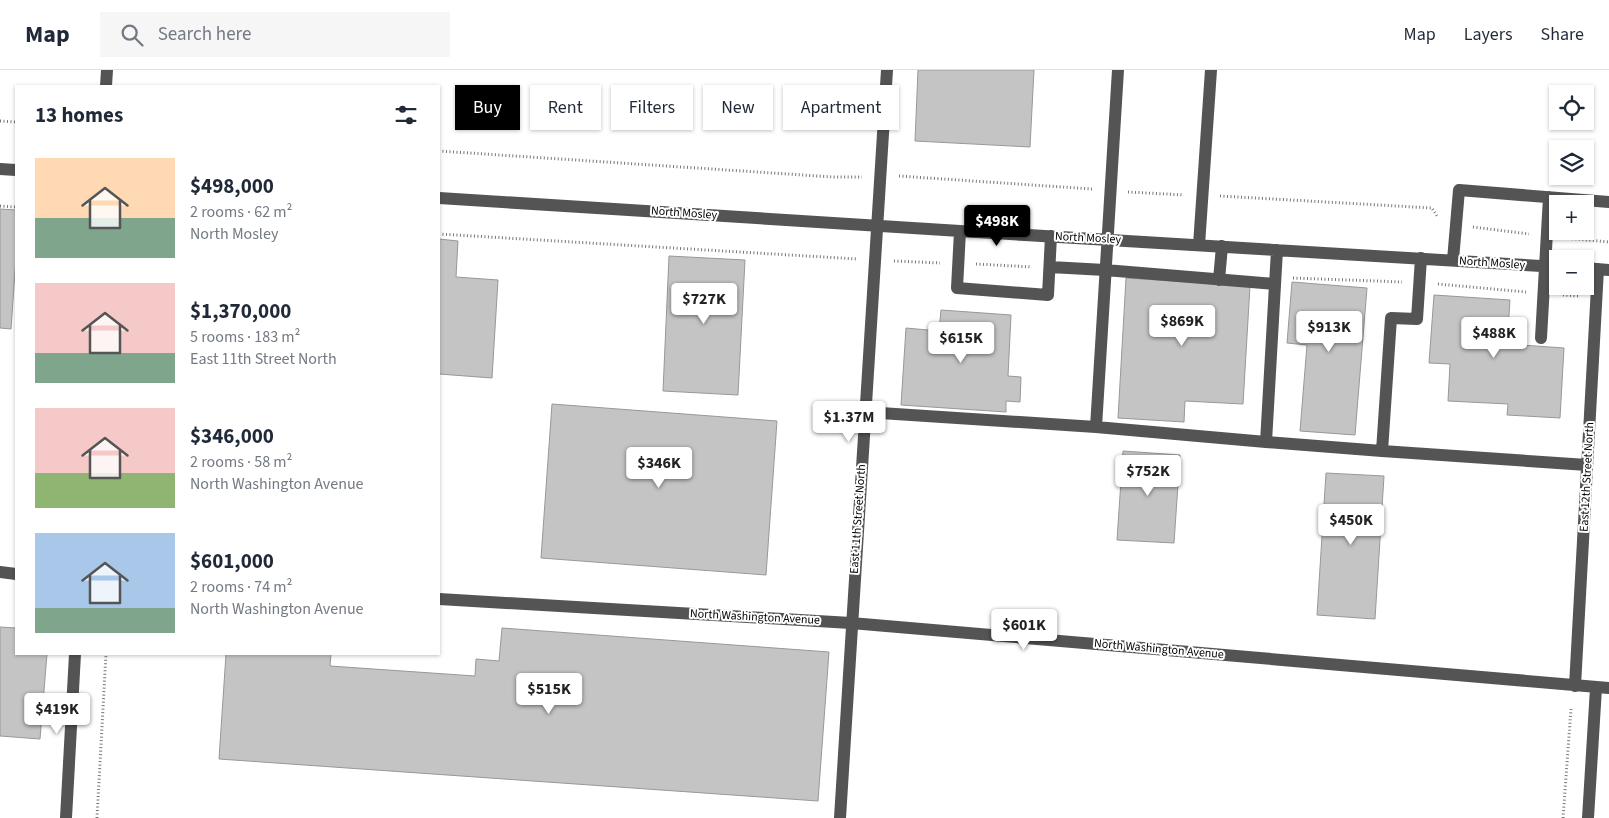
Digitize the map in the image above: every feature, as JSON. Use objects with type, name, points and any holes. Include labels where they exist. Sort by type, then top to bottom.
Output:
[{"type":"street","points":[[106,85],[107,70]]},
{"type":"street","name":"East 11th Street North","points":[[840,818],[864,412],[887,70]]},
{"type":"street","points":[[1096,427],[1118,70]]},
{"type":"street","points":[[1199,245],[1211,70]]},
{"type":"street","points":[[0,169],[15,170]]},
{"type":"street","points":[[1453,260],[1459,190],[1549,197],[1547,236],[1549,250]]},
{"type":"street","name":"North Mosley","points":[[440,198],[1549,266]]},
{"type":"street","points":[[1594,201],[1609,202]]},
{"type":"street","points":[[960,231],[957,288],[1048,295],[1051,236]]},
{"type":"street","points":[[1219,280],[1222,246]]},
{"type":"street","points":[[1266,442],[1277,250]]},
{"type":"street","points":[[1382,451],[1391,318],[1417,320],[1421,258]]},
{"type":"street","points":[[1050,267],[1219,280],[1275,280]]},
{"type":"street","name":"East 12th Street North","points":[[1575,686],[1597,269]]},
{"type":"street","points":[[1541,338],[1544,293],[1549,276]]},
{"type":"street","points":[[864,412],[1096,427],[1382,451],[1587,465]]},
{"type":"street","points":[[0,572],[15,574]]},
{"type":"street","name":"North Washington Avenue","points":[[440,599],[852,623],[1603,688]]},
{"type":"street","points":[[66,818],[75,655]]},
{"type":"street","points":[[1588,818],[1603,688]]},
{"type":"path","points":[[0,121],[15,122]]},
{"type":"path","points":[[440,151],[833,177],[906,176],[1110,191],[1432,208],[1442,224],[1609,242]]},
{"type":"path","points":[[0,206],[15,207]]},
{"type":"path","points":[[440,234],[874,260],[1050,267]]},
{"type":"path","points":[[1275,280],[1419,282],[1596,298]]},
{"type":"path","points":[[97,818],[106,655]]},
{"type":"path","points":[[1563,818],[1571,709]]},
{"type":"building","points":[[918,70],[1034,70],[1030,147],[915,141]]},
{"type":"building","points":[[0,209],[15,210],[15,271],[11,329],[0,328]]},
{"type":"building","points":[[440,239],[458,241],[456,277],[498,280],[492,378],[440,374]]},
{"type":"building","points":[[669,256],[745,260],[738,395],[663,391]]},
{"type":"building","points":[[1126,278],[1250,286],[1243,404],[1185,401],[1184,422],[1118,418]]},
{"type":"building","points":[[1292,282],[1367,288],[1355,435],[1300,431],[1307,345],[1287,343]]},
{"type":"building","points":[[1434,295],[1510,300],[1507,344],[1564,348],[1560,418],[1507,415],[1508,404],[1448,401],[1450,364],[1429,363]]},
{"type":"building","points":[[941,310],[1011,315],[1008,376],[1021,377],[1020,402],[1006,401],[1006,412],[901,405],[906,328],[939,331]]},
{"type":"building","points":[[552,404],[777,421],[766,575],[541,558]]},
{"type":"building","points":[[1123,451],[1180,455],[1174,543],[1117,540]]},
{"type":"building","points":[[1326,473],[1384,476],[1375,619],[1317,615]]},
{"type":"building","points":[[0,627],[15,628],[15,655],[47,655],[40,739],[0,736]]},
{"type":"building","points":[[502,628],[829,652],[818,801],[219,759],[226,655],[331,655],[330,666],[475,676],[476,659],[499,661]]}]
